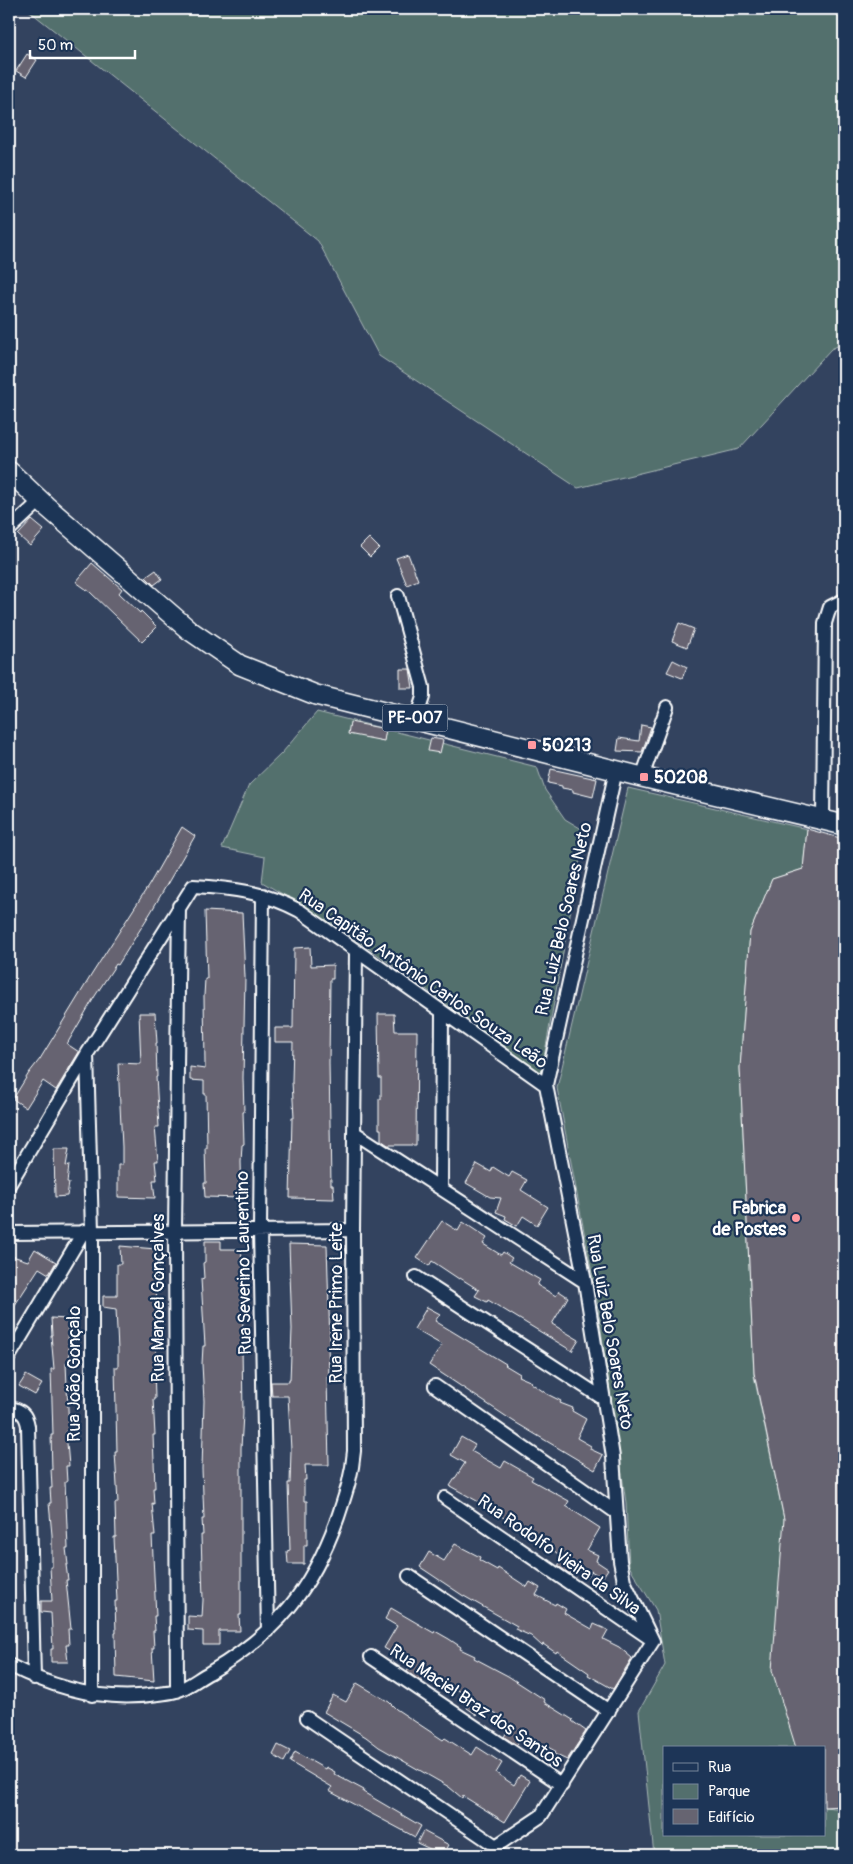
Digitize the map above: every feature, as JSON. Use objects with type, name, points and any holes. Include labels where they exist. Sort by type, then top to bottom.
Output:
[{"type":"main road","name":"PE-007","points":[[9,471],[40,501],[189,630],[240,665],[316,695],[642,777],[844,825]]},
{"type":"street","points":[[9,530],[40,501]]},
{"type":"street","points":[[398,596],[423,687],[416,719]]},
{"type":"street","points":[[823,820],[825,623],[830,606],[844,600]]},
{"type":"street","points":[[642,777],[667,707]]},
{"type":"street","name":"Rua Luiz Belo Soares Neto","points":[[616,770],[546,1085],[585,1282],[604,1399],[613,1457],[620,1561],[624,1581],[653,1641]]},
{"type":"street","name":"Rua Capitão Antônio Carlos Souza Leão","points":[[179,906],[193,886],[231,888],[263,895],[300,911],[546,1085]]},
{"type":"street","name":"Rua Severino Laurentino","points":[[263,895],[260,1231],[268,1631]]},
{"type":"street","points":[[9,1186],[179,906]]},
{"type":"street","name":"Rua Manoel Gonçalves","points":[[177,1691],[175,1230],[179,906]]},
{"type":"street","name":"Rua Irene Primo Leite","points":[[177,1691],[226,1663],[268,1631],[297,1600],[314,1575],[327,1548],[353,1472],[356,952]]},
{"type":"street","points":[[441,1188],[442,1012]]},
{"type":"street","name":"Rua João Gonçalo","points":[[88,1054],[92,1694]]},
{"type":"street","points":[[355,1133],[585,1282]]},
{"type":"street","points":[[9,1233],[175,1230],[353,1230]]},
{"type":"street","points":[[9,1357],[88,1231]]},
{"type":"street","points":[[416,1277],[604,1399]]},
{"type":"street","points":[[435,1386],[617,1513]]},
{"type":"street","points":[[9,1408],[22,1412],[28,1426],[34,1678]]},
{"type":"street","name":"Rua Rodolfo Vieira da Silva","points":[[445,1498],[653,1641]]},
{"type":"street","points":[[409,1576],[609,1711]]},
{"type":"street","points":[[307,1718],[496,1846],[541,1816],[653,1641]]},
{"type":"street","name":"Rua Maciel Braz dos Santos","points":[[371,1657],[562,1785]]},
{"type":"street","points":[[9,1665],[34,1678],[92,1694],[138,1697],[177,1691]]},
{"type":"green space","points":[[27,9],[844,9],[844,343],[831,349],[739,449],[578,488],[379,356],[318,241]]},
{"type":"green space","points":[[317,712],[537,767],[545,790],[565,819],[585,831],[541,1074],[404,973],[333,924],[262,882],[265,857],[222,848],[249,785],[282,753]]},
{"type":"green space","points":[[628,788],[807,829],[803,869],[772,879],[750,932],[740,1068],[754,1376],[784,1519],[796,1746],[663,1746],[663,1836],[826,1836],[826,1807],[844,1809],[844,1855],[654,1855],[639,1711],[665,1665],[656,1610],[629,1566],[626,1503],[596,1295],[557,1088]]},
{"type":"building","points":[[27,54],[37,60],[26,77],[16,71]]},
{"type":"building","points":[[32,520],[44,530],[30,546],[18,535]]},
{"type":"building","points":[[369,538],[379,548],[370,557],[360,547]]},
{"type":"building","points":[[408,554],[418,580],[407,585],[396,558]]},
{"type":"building","points":[[92,563],[122,589],[119,593],[157,627],[142,642],[90,592],[76,582]]},
{"type":"building","points":[[156,570],[162,579],[154,585],[146,577]]},
{"type":"building","points":[[679,623],[694,629],[687,647],[672,641]]},
{"type":"building","points":[[673,660],[687,667],[682,678],[667,672]]},
{"type":"building","points":[[400,669],[410,669],[413,688],[400,688]]},
{"type":"building","points":[[350,722],[386,729],[384,741],[348,734]]},
{"type":"building","points":[[641,725],[651,727],[642,752],[617,751],[619,738],[639,741]]},
{"type":"building","points":[[431,738],[443,740],[440,753],[428,751]]},
{"type":"building","points":[[551,769],[597,779],[593,797],[548,783]]},
{"type":"building","points":[[182,827],[195,836],[151,912],[118,965],[116,964],[95,996],[67,1044],[79,1052],[56,1090],[43,1081],[26,1108],[13,1099],[149,885]]},
{"type":"building","name":"Fabrica de Postes","points":[[807,829],[844,839],[844,1806],[826,1807],[826,1746],[795,1746],[772,1670],[784,1519],[754,1373],[740,1068],[750,932],[772,879],[803,869]]},
{"type":"building","points":[[205,911],[242,913],[245,977],[242,1198],[205,1197],[205,1148],[207,1148],[206,1094],[204,1094],[204,1081],[190,1080],[190,1067],[205,1069],[204,996],[205,979],[207,979]]},
{"type":"building","points":[[310,947],[311,966],[333,965],[333,979],[330,979],[329,1063],[331,1185],[333,1185],[334,1199],[290,1198],[292,1118],[294,1118],[292,1082],[293,1042],[275,1042],[275,1028],[293,1028],[294,948]]},
{"type":"building","points":[[139,1013],[155,1013],[159,1127],[155,1127],[158,1161],[155,1161],[157,1180],[153,1180],[155,1198],[118,1197],[118,1165],[122,1165],[122,1147],[118,1063],[141,1064]]},
{"type":"building","points":[[378,1014],[394,1014],[395,1031],[417,1031],[416,1145],[388,1145],[381,1140],[381,1129],[379,1129],[381,1078],[379,1078]]},
{"type":"building","points":[[54,1149],[69,1149],[66,1166],[69,1165],[67,1196],[55,1197]]},
{"type":"building","points":[[477,1164],[491,1172],[493,1167],[509,1177],[512,1172],[527,1180],[521,1190],[548,1207],[537,1225],[523,1216],[517,1226],[505,1219],[506,1216],[496,1212],[501,1198],[490,1197],[466,1183]]},
{"type":"building","points":[[442,1221],[458,1231],[463,1222],[487,1238],[483,1244],[501,1255],[503,1252],[512,1258],[509,1262],[540,1280],[537,1285],[556,1296],[559,1291],[568,1297],[552,1324],[579,1340],[572,1351],[488,1300],[487,1302],[475,1296],[479,1290],[432,1261],[429,1266],[417,1258]]},
{"type":"building","points":[[205,1241],[221,1241],[221,1249],[241,1249],[244,1282],[240,1631],[219,1631],[219,1645],[203,1645],[203,1631],[188,1630],[188,1616],[202,1617],[203,1600],[201,1535],[203,1535],[202,1519],[204,1519],[202,1469],[204,1401],[202,1364],[203,1346],[205,1346],[201,1279],[204,1278]]},
{"type":"building","points":[[289,1244],[327,1245],[330,1343],[328,1343],[329,1377],[327,1377],[329,1465],[305,1465],[304,1501],[307,1501],[307,1545],[304,1545],[304,1564],[288,1564],[287,1551],[290,1550],[288,1483],[290,1483],[291,1450],[288,1396],[272,1396],[271,1382],[289,1382],[290,1380],[292,1329]]},
{"type":"building","points":[[120,1246],[156,1249],[159,1278],[156,1278],[157,1314],[154,1314],[157,1365],[154,1365],[155,1435],[153,1435],[155,1488],[153,1488],[154,1504],[152,1503],[155,1536],[152,1536],[156,1616],[154,1616],[155,1631],[153,1631],[154,1648],[152,1648],[154,1681],[116,1677],[115,1601],[117,1601],[114,1537],[116,1537],[115,1503],[118,1503],[115,1452],[117,1452],[115,1367],[118,1367],[118,1350],[116,1309],[103,1307],[103,1296],[117,1296],[117,1264],[121,1264]]},
{"type":"building","points":[[35,1249],[56,1262],[49,1274],[39,1268],[9,1314],[9,1255],[28,1261]]},
{"type":"building","points":[[427,1307],[440,1314],[435,1321],[506,1364],[520,1374],[518,1376],[532,1382],[547,1394],[561,1401],[560,1403],[573,1408],[572,1411],[586,1419],[577,1438],[591,1446],[590,1449],[603,1455],[595,1470],[513,1421],[429,1365],[442,1345],[414,1329]]},
{"type":"building","points":[[51,1318],[67,1319],[70,1363],[66,1363],[69,1431],[66,1431],[69,1466],[66,1466],[67,1482],[65,1482],[68,1548],[66,1548],[68,1565],[66,1565],[68,1580],[66,1580],[71,1629],[68,1629],[69,1645],[66,1645],[68,1662],[51,1662],[51,1649],[53,1649],[51,1613],[41,1612],[41,1601],[52,1601],[50,1567],[52,1567],[52,1535],[49,1503],[51,1503],[50,1488],[52,1488],[51,1435],[53,1435],[51,1369],[54,1369]]},
{"type":"building","points":[[26,1375],[42,1384],[35,1395],[19,1386]]},
{"type":"building","points":[[461,1437],[475,1445],[471,1451],[501,1468],[505,1461],[533,1477],[531,1480],[569,1501],[566,1506],[600,1528],[587,1550],[598,1555],[596,1561],[608,1569],[602,1578],[591,1571],[588,1576],[573,1568],[570,1574],[558,1566],[563,1557],[486,1506],[450,1486],[465,1463],[451,1455]]},
{"type":"building","points":[[455,1544],[480,1557],[479,1560],[497,1570],[498,1568],[527,1587],[530,1582],[540,1588],[536,1595],[566,1609],[564,1613],[592,1629],[594,1624],[608,1630],[603,1639],[619,1647],[632,1658],[613,1689],[588,1675],[589,1673],[557,1651],[556,1653],[543,1644],[542,1646],[531,1636],[515,1629],[517,1626],[462,1595],[420,1567],[429,1552],[444,1561]]},
{"type":"building","points":[[391,1608],[434,1633],[435,1631],[449,1639],[461,1647],[460,1649],[475,1656],[474,1658],[508,1676],[545,1700],[544,1702],[573,1720],[586,1731],[567,1760],[554,1754],[555,1751],[523,1734],[517,1745],[504,1737],[511,1724],[497,1714],[483,1706],[477,1715],[467,1708],[472,1700],[458,1690],[427,1673],[422,1682],[407,1672],[411,1664],[384,1648],[397,1626],[385,1619]]},
{"type":"building","points":[[357,1683],[389,1702],[396,1709],[443,1740],[445,1738],[472,1755],[477,1747],[502,1763],[496,1773],[514,1785],[520,1775],[530,1781],[505,1822],[463,1796],[462,1798],[449,1787],[379,1747],[324,1712],[333,1695],[346,1702]]},
{"type":"building","points":[[278,1745],[290,1751],[284,1762],[273,1755]]},
{"type":"building","points":[[295,1752],[325,1769],[326,1767],[335,1772],[334,1774],[364,1790],[363,1792],[421,1826],[415,1837],[329,1791],[332,1787],[290,1762]]},
{"type":"building","points":[[423,1831],[449,1845],[443,1855],[417,1843]]},
{"type":"place","name":"50213","points":[[532,745]]},
{"type":"place","name":"50208","points":[[644,777]]},
{"type":"place","name":"Fabrica de Postes","points":[[796,1218]]}]
